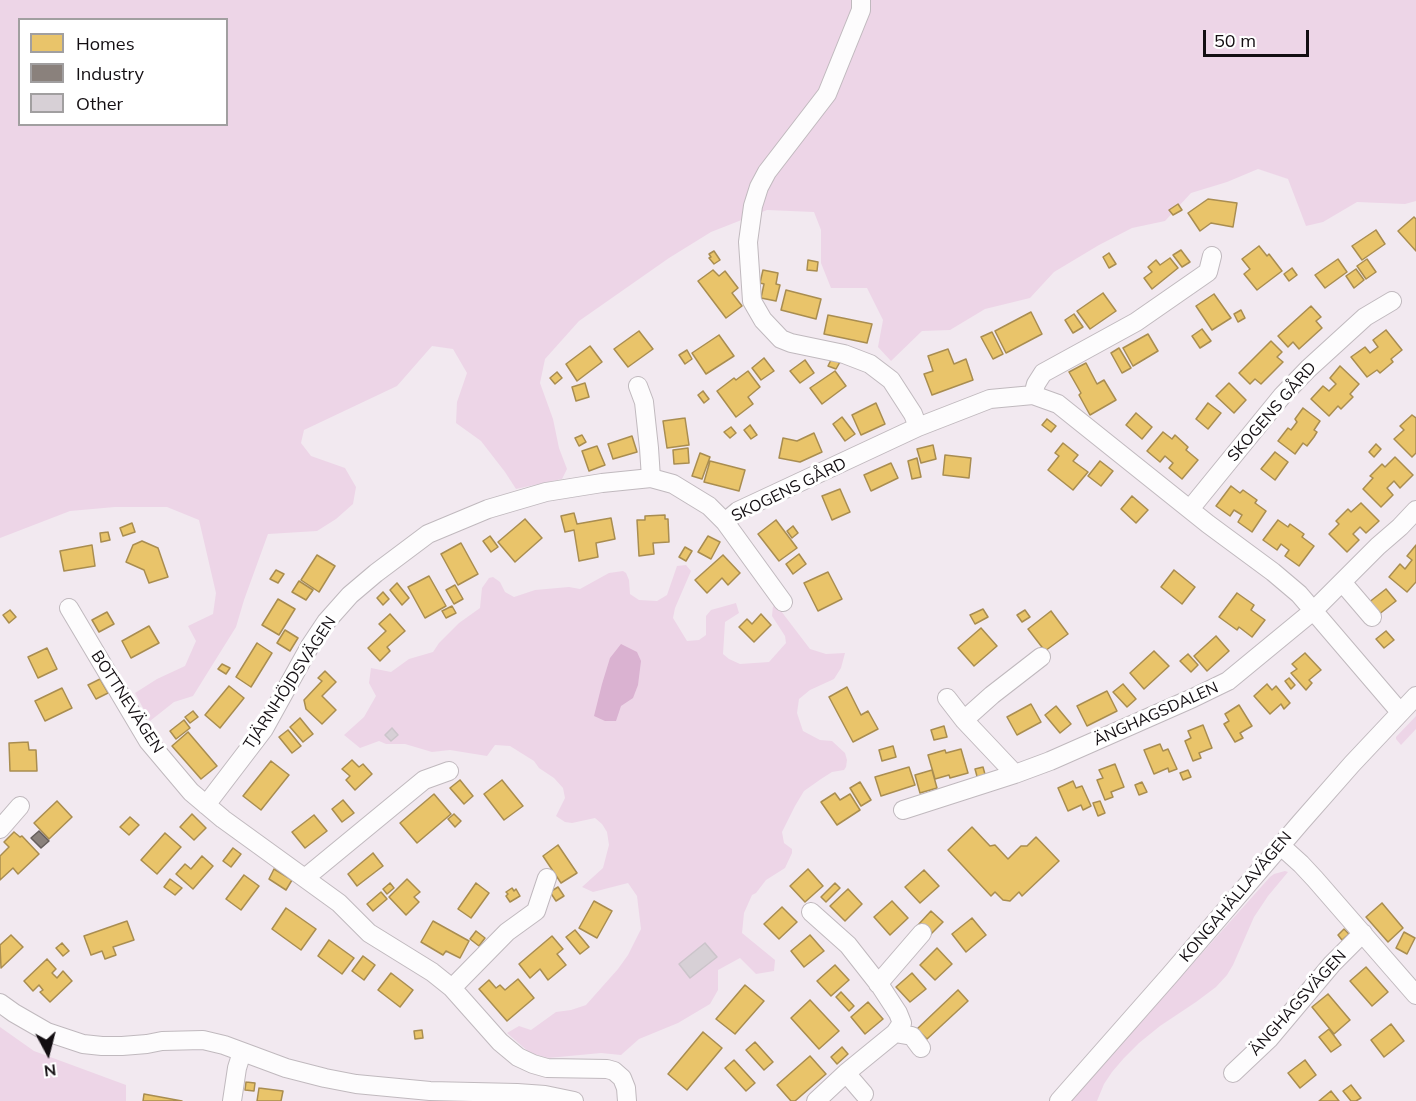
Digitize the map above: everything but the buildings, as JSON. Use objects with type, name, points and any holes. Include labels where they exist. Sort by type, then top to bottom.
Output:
[{"type":"street","points":[[861,0],[861,10],[827,94],[767,172],[759,187],[753,206],[748,242],[752,301],[763,320],[781,339],[844,354],[870,364],[891,380],[913,414],[918,428]]},
{"type":"street","points":[[1033,395],[1043,372],[1145,315],[1208,272],[1212,256]]},
{"type":"street","name":"SKOGENS GÅRD","points":[[1190,509],[1282,396],[1308,369],[1365,317],[1392,301]]},
{"type":"street","points":[[638,386],[644,402],[651,478]]},
{"type":"street","name":"SKOGENS GÅRD","points":[[724,522],[738,511],[918,428],[990,399],[1033,395],[1058,404],[1299,594],[1400,712]]},
{"type":"street","name":"TJÄRNHÖJDSVÄGEN","points":[[206,805],[264,729],[310,646],[326,622],[350,595],[428,534],[488,509],[546,492],[602,483],[651,478],[673,484],[710,506],[783,602]]},
{"type":"street","points":[[1313,610],[1416,510]]},
{"type":"street","points":[[1342,582],[1372,617]]},
{"type":"street","name":"BOTTNEVÄGEN","points":[[69,608],[148,741],[191,792],[339,903],[369,933],[432,972],[452,988],[500,1042],[518,1057],[547,1068],[607,1069],[617,1072],[626,1088],[627,1101]]},
{"type":"street","name":"ÄNGHAGSDALEN","points":[[903,810],[1050,761],[1228,681],[1313,610]]},
{"type":"street","points":[[964,720],[1041,657]]},
{"type":"street","name":"KONGAHÄLLAVÄGEN","points":[[1059,1101],[1280,845],[1416,696]]},
{"type":"street","points":[[947,698],[964,720],[1015,774]]},
{"type":"street","points":[[305,878],[424,780],[449,771]]},
{"type":"street","points":[[0,829],[20,806]]},
{"type":"street","points":[[1280,845],[1301,864],[1416,995]]},
{"type":"street","points":[[452,988],[507,932],[536,910],[547,878]]},
{"type":"street","points":[[811,912],[848,945],[878,984],[902,1023],[895,1033],[816,1101]]},
{"type":"street","points":[[878,984],[922,933]]},
{"type":"street","name":"ÄNGHAGSVÄGEN","points":[[1233,1073],[1269,1039],[1332,964],[1363,933]]},
{"type":"street","points":[[0,1002],[47,1032],[83,1044],[122,1046],[162,1041],[203,1040],[224,1045],[286,1068],[356,1084],[430,1091],[536,1094],[574,1101]]},
{"type":"street","points":[[895,1033],[912,1036],[921,1048]]},
{"type":"street","points":[[232,1101],[242,1052]]},
{"type":"street","points":[[846,1073],[864,1094]]},
{"type":"shaded area","points":[[0,0],[1416,0],[1416,201],[1405,204],[1357,202],[1323,222],[1306,226],[1288,179],[1258,169],[1191,193],[1165,221],[1132,228],[1099,245],[1054,272],[1030,298],[985,309],[950,330],[922,331],[891,361],[878,347],[883,320],[867,288],[831,288],[821,263],[821,230],[814,212],[767,210],[711,232],[669,258],[579,321],[545,359],[540,383],[567,469],[562,479],[516,489],[481,441],[456,423],[457,402],[467,373],[453,349],[432,346],[397,386],[304,430],[301,443],[311,456],[345,468],[356,487],[353,504],[336,519],[317,531],[268,534],[236,627],[193,696],[174,702],[150,721],[135,693],[157,679],[185,666],[196,641],[188,626],[213,614],[216,593],[199,520],[167,507],[115,507],[70,511],[0,538]]},
{"type":"shaded area","points":[[686,565],[691,571],[673,618],[687,641],[699,640],[706,635],[706,616],[711,610],[736,603],[739,613],[725,622],[723,654],[729,659],[740,664],[769,662],[786,643],[785,636],[772,616],[773,606],[781,611],[810,649],[826,654],[845,653],[841,668],[834,679],[810,690],[799,699],[797,713],[803,731],[820,740],[832,741],[845,753],[846,767],[844,770],[832,772],[804,791],[782,832],[784,843],[792,849],[785,868],[766,880],[752,895],[744,913],[742,933],[775,960],[774,971],[756,974],[740,958],[718,970],[718,990],[710,1004],[678,1023],[639,1039],[621,1055],[601,1053],[548,1058],[530,1053],[507,1033],[519,1026],[531,1030],[556,1012],[586,1005],[618,969],[641,929],[637,896],[628,883],[593,892],[582,887],[603,868],[609,845],[607,832],[595,818],[572,823],[565,822],[556,816],[565,798],[563,788],[534,761],[510,746],[495,745],[487,756],[450,750],[432,752],[405,744],[386,744],[379,741],[360,748],[344,735],[364,717],[376,696],[369,683],[371,668],[391,672],[409,659],[433,652],[459,623],[480,608],[482,588],[489,578],[493,577],[500,582],[505,592],[514,597],[535,590],[569,587],[580,589],[609,573],[623,571],[629,580],[630,594],[639,600],[657,601],[667,595],[677,566]]},
{"type":"shaded area","points":[[621,644],[637,652],[641,661],[638,685],[633,698],[621,706],[616,721],[605,721],[594,716],[610,658]]},
{"type":"shaded area","points":[[1416,716],[1416,729],[1401,745],[1396,737]]},
{"type":"shaded area","points":[[1288,872],[1254,917],[1233,965],[1216,987],[1139,1043],[1112,1072],[1097,1101],[1070,1101],[1270,877]]},
{"type":"shaded area","points":[[0,1027],[34,1051],[126,1085],[126,1101],[0,1101]]}]
